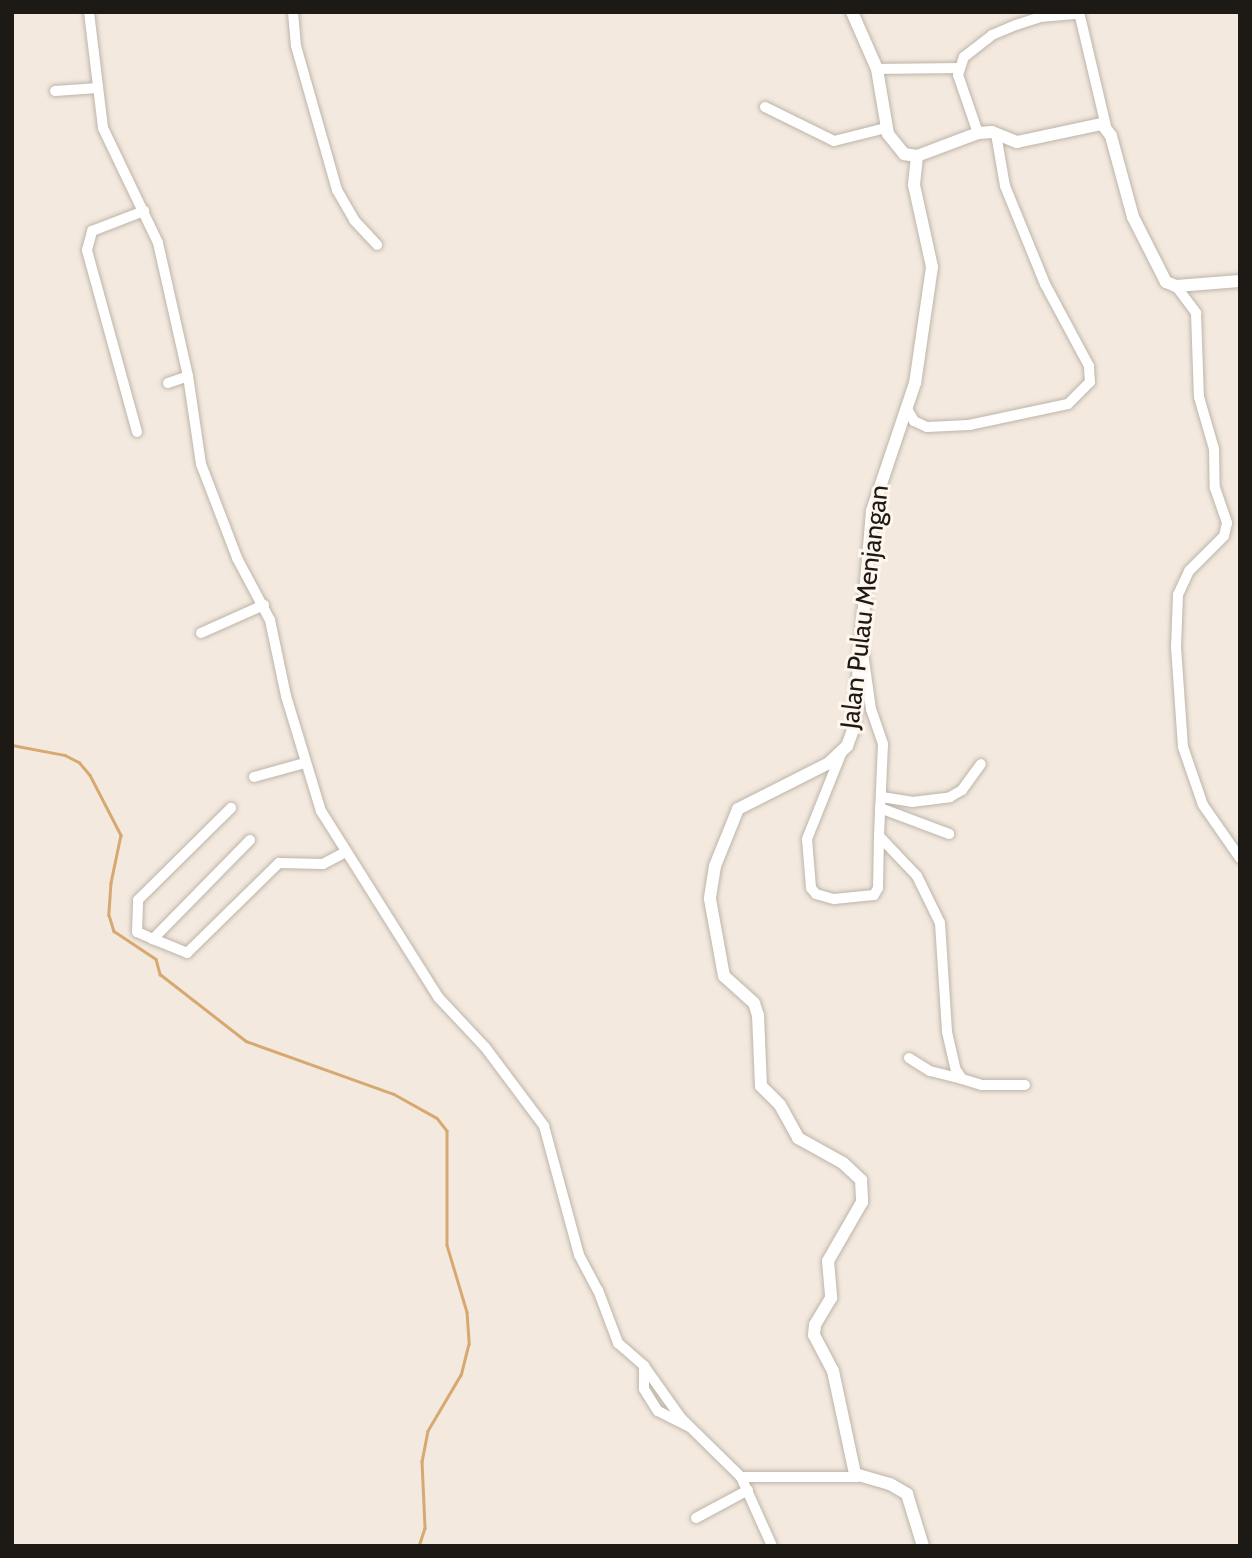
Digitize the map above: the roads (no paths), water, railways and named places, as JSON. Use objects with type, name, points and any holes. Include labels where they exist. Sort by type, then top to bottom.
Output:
[{"type":"street","points":[[89,12],[98,88],[109,147],[144,211],[162,257],[188,376],[205,477],[237,558],[264,605],[305,763],[321,811],[344,853],[438,996],[489,1053],[548,1131],[579,1255],[598,1290],[618,1343],[644,1366],[673,1408],[741,1477],[772,1546]]},
{"type":"street","points":[[293,12],[296,46],[337,190],[354,220],[377,245]]},
{"type":"street","points":[[852,12],[877,69],[886,128],[904,154],[917,156],[978,133],[996,134],[1017,142],[1087,125],[1106,126]]},
{"type":"street","points":[[957,68],[969,51],[992,35],[1052,14],[1078,13],[1106,126],[1139,231],[1158,270],[1176,286],[1196,313],[1199,397],[1214,449],[1215,488],[1227,523],[1224,536],[1189,572],[1178,595],[1176,647],[1183,747],[1203,805],[1240,859]]},
{"type":"street","points":[[877,69],[957,68]]},
{"type":"street","points":[[957,68],[978,133]]},
{"type":"street","points":[[55,92],[98,88]]},
{"type":"street","points":[[765,107],[834,141],[886,128]]},
{"type":"street","points":[[907,409],[914,421],[927,427],[969,425],[1068,404],[1090,382],[1089,366],[1027,244],[1005,186],[996,134]]},
{"type":"street","name":"Jalan Pulau Menjangan","points":[[858,1477],[833,1371],[814,1330],[831,1298],[828,1261],[859,1209],[863,1188],[843,1163],[798,1138],[780,1105],[761,1086],[758,1015],[754,1003],[724,976],[710,899],[715,866],[738,808],[820,769],[842,753],[857,710],[872,512],[907,409],[920,357],[932,267],[914,186],[917,156]]},
{"type":"street","points":[[137,432],[87,250],[92,231],[144,211]]},
{"type":"street","points":[[1176,286],[1240,281]]},
{"type":"street","points":[[168,383],[188,376]]},
{"type":"street","points":[[201,633],[264,605]]},
{"type":"street","points":[[842,753],[807,839],[811,888],[816,894],[834,898],[877,892],[883,744],[871,709],[861,642]]},
{"type":"street","points":[[254,777],[305,763]]},
{"type":"street","points":[[881,797],[912,802],[950,797],[962,790],[981,764]]},
{"type":"street","points":[[230,808],[138,900],[137,932],[187,953],[279,863],[323,864],[344,853]]},
{"type":"street","points":[[880,808],[949,834]]},
{"type":"street","points":[[879,836],[917,876],[937,914],[947,1032],[962,1079]]},
{"type":"street","points":[[153,939],[250,840]]},
{"type":"street","points":[[908,1058],[930,1071],[982,1085],[1025,1085]]},
{"type":"street","points":[[741,1477],[858,1477],[890,1484],[907,1494],[923,1546]]},
{"type":"street","points":[[695,1518],[748,1490]]},
{"type":"waterway","points":[[12,745],[65,755],[79,762],[90,775],[121,835],[111,883],[109,915],[114,931],[156,959],[160,974],[246,1041],[394,1094],[437,1118],[447,1131],[447,1245],[467,1312],[469,1344],[461,1375],[428,1431],[422,1461],[425,1528],[419,1546]]}]
